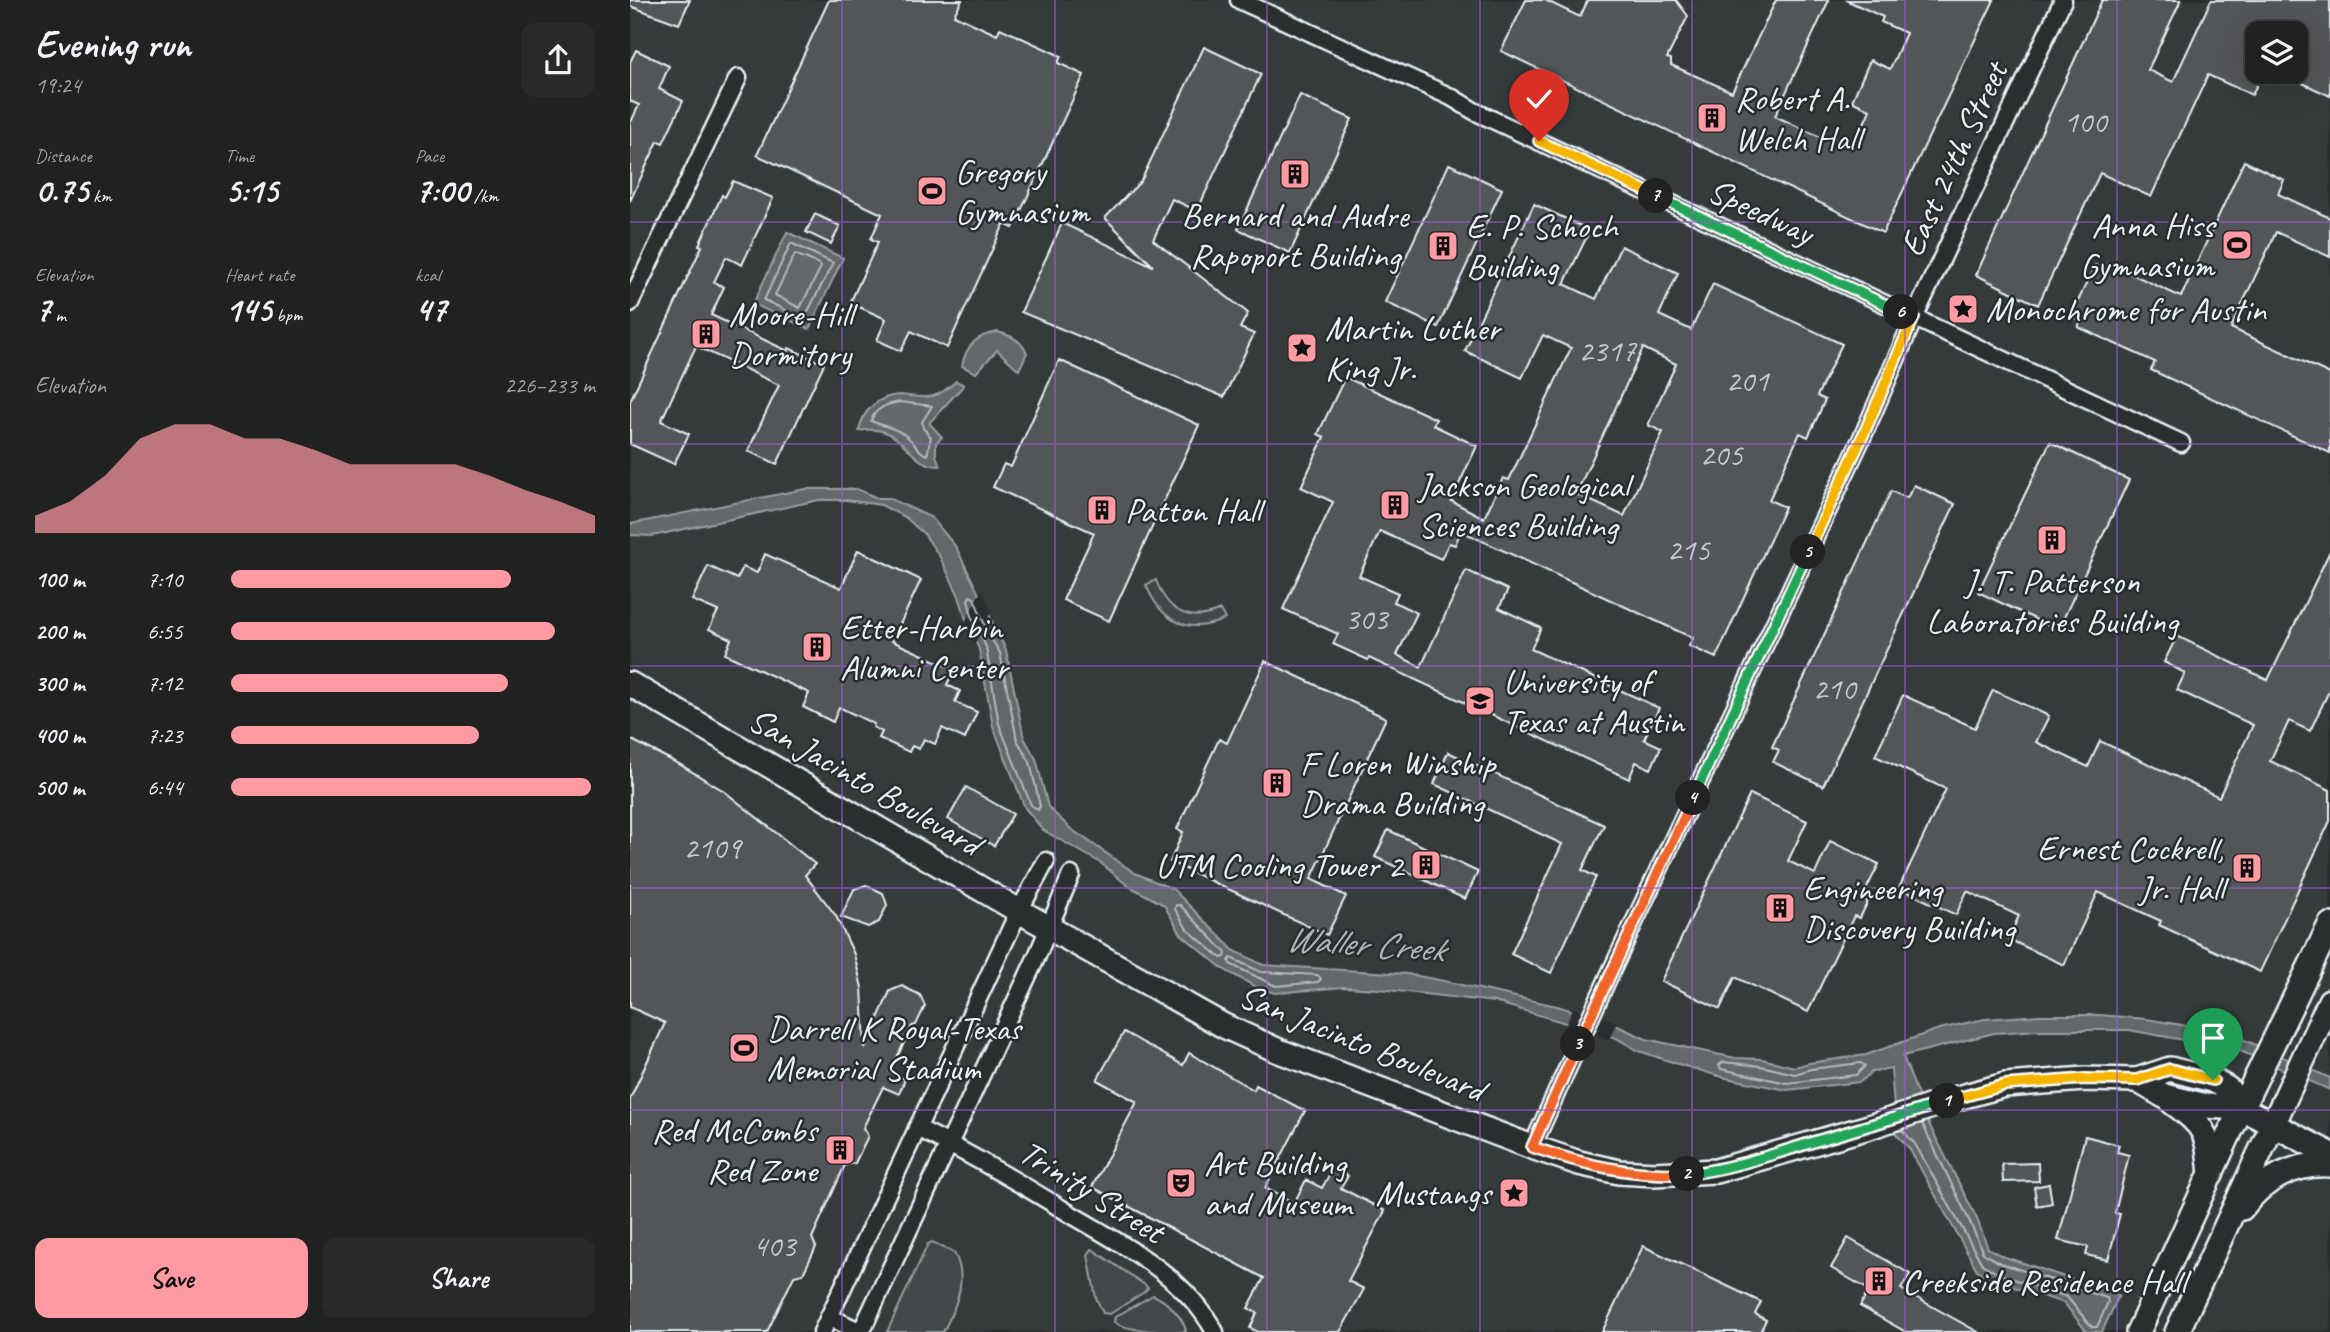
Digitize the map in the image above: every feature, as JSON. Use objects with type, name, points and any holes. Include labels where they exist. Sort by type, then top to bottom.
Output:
[{"type":"street","name":"Speedway","points":[[1239,0],[1451,97],[1474,111],[2181,443]]},
{"type":"street","name":"East 24th Street","points":[[1532,1147],[2063,0]]},
{"type":"street","points":[[630,303],[738,78]]},
{"type":"street","name":"San Jacinto Boulevard","points":[[630,684],[1019,911],[1213,1020],[1279,1051],[1579,1163],[1619,1172],[1686,1174],[1716,1171],[2005,1085],[2085,1079],[2137,1080],[2170,1069],[2213,1080],[2228,1089],[2241,1108]]},
{"type":"street","points":[[822,1332],[1019,911],[1046,861]]},
{"type":"street","points":[[829,1317],[861,1332],[1050,928],[1071,876]]},
{"type":"street","points":[[2138,1332],[2241,1108],[2330,925]]},
{"type":"street","points":[[2177,1332],[2330,1001]]},
{"type":"street","name":"San Jacinto Boulevard","points":[[2137,1080],[2164,1096],[2206,1106],[2241,1108],[2330,1154]]},
{"type":"street","points":[[2164,1096],[2201,1125],[2207,1138],[2211,1175]]},
{"type":"street","name":"Trinity Street","points":[[917,1128],[999,1171],[1149,1261],[1183,1289],[1206,1316],[1215,1332]]},
{"type":"street","points":[[2224,1233],[2244,1204],[2265,1185],[2289,1169],[2317,1164],[2330,1165]]},
{"type":"shaded area","name":"University of Texas at Austin","points":[[630,0],[2330,0],[2330,1331],[630,1332]]},
{"type":"shaded area","points":[[1156,580],[1166,600],[1180,612],[1198,616],[1220,610],[1225,619],[1199,626],[1177,622],[1159,608],[1146,585]]},
{"type":"shaded area","points":[[932,1242],[954,1253],[960,1272],[961,1282],[956,1303],[943,1332],[887,1332],[928,1244]]},
{"type":"shaded area","points":[[1092,1249],[1148,1288],[1110,1314],[1103,1313],[1096,1298],[1088,1255]]},
{"type":"shaded area","points":[[1153,1295],[1174,1310],[1186,1332],[1137,1330],[1114,1322],[1115,1317]]},
{"type":"water","points":[[787,232],[843,258],[809,329],[753,304]]},
{"type":"water","points":[[998,332],[1016,339],[1025,349],[1027,353],[1019,370],[997,350],[976,373],[962,366],[966,352],[974,342]]},
{"type":"water","points":[[956,381],[964,385],[929,423],[942,437],[936,443],[940,466],[920,460],[887,433],[875,430],[859,431],[868,410],[879,401],[901,395],[933,396]]},
{"type":"water","points":[[805,489],[857,489],[877,498],[889,498],[932,518],[956,547],[1006,650],[1024,738],[1036,759],[1048,807],[1071,829],[1135,873],[1173,889],[1233,950],[1263,965],[1407,974],[1439,980],[1557,1006],[1611,1023],[1646,1039],[1735,1058],[1762,1059],[1795,1067],[1866,1055],[1939,1029],[1985,1019],[2100,1015],[2146,1019],[2229,1033],[2330,1078],[2330,1090],[2238,1050],[2129,1030],[1994,1033],[1903,1056],[1929,1124],[1977,1219],[1988,1248],[2002,1256],[2119,1295],[2102,1332],[2087,1332],[2064,1303],[1995,1281],[1977,1270],[1909,1148],[1896,1134],[1891,1068],[1872,1072],[1860,1082],[1787,1090],[1726,1078],[1678,1064],[1639,1051],[1616,1038],[1495,1002],[1344,987],[1275,993],[1258,988],[1223,969],[1181,934],[1164,905],[1127,885],[1101,863],[1043,830],[1025,808],[993,726],[979,649],[959,596],[940,557],[924,534],[905,517],[881,505],[846,500],[819,500],[652,536],[630,535],[630,524]]},
{"type":"pier","points":[[982,589],[991,612],[974,645],[964,624]]},
{"type":"pier","points":[[1573,1008],[1617,1022],[1609,1040],[1565,1026]]},
{"type":"building","points":[[630,0],[690,0],[679,24],[630,6]]},
{"type":"building","name":"Gregory Gymnasium","points":[[829,0],[962,0],[954,15],[997,35],[1000,28],[1061,56],[1058,63],[1084,75],[1013,228],[1004,224],[947,348],[911,331],[901,351],[877,340],[886,319],[850,303],[878,242],[871,239],[882,214],[757,155]]},
{"type":"building","name":"Robert A. Welch Hall","points":[[1526,0],[1545,0],[1580,17],[1588,0],[1676,0],[1688,16],[1667,58],[1671,59],[1671,65],[1732,92],[1776,0],[1829,0],[1775,116],[1833,143],[1835,138],[1854,146],[1870,110],[1852,101],[1870,60],[1890,69],[1906,33],[1881,22],[1883,17],[1846,0],[1994,0],[1883,233],[1501,51]]},
{"type":"building","points":[[2102,0],[2181,0],[2148,70],[2173,82],[2211,0],[2330,0],[2330,96],[2304,84],[2308,84],[2308,21],[2245,21],[2245,84],[2257,84],[2252,95],[2208,75],[2151,197],[2100,173],[2038,305],[1976,275]]},
{"type":"building","points":[[1204,47],[1261,74],[1197,211],[1172,199],[1153,240],[1248,313],[1240,328],[1254,334],[1224,397],[1021,312],[1062,223],[1153,266],[1105,218],[1141,181]]},
{"type":"building","points":[[636,50],[669,66],[659,89],[683,101],[663,143],[658,141],[630,201],[630,124],[639,105],[630,101],[630,62]]},
{"type":"building","name":"Bernard and Audre Rapoport Building","points":[[1300,95],[1352,119],[1290,253],[1238,229]]},
{"type":"building","points":[[2244,161],[2284,180],[2278,194],[2330,218],[2330,257],[2276,232],[2231,328],[2330,374],[2330,453],[2151,370],[2155,362],[2078,327],[2081,321],[2071,316],[2095,265],[2105,270],[2108,263],[2181,297]]},
{"type":"building","name":"E. P. Schoch Building","points":[[1449,164],[1502,189],[1438,327],[1385,302]]},
{"type":"building","name":"Moore-Hill Dormitory","points":[[733,181],[773,198],[742,265],[726,257],[714,282],[724,287],[711,315],[788,351],[789,348],[824,364],[777,464],[748,451],[779,385],[696,346],[661,421],[689,434],[674,464],[630,444],[630,401],[702,246],[699,245],[722,195],[725,197]]},
{"type":"building","points":[[1534,204],[1590,230],[1564,284],[1596,299],[1621,246],[1678,273],[1659,315],[1691,330],[1713,284],[1842,344],[1817,396],[1825,400],[1817,418],[1808,437],[1800,433],[1769,500],[1785,507],[1716,658],[1689,646],[1693,638],[1461,531],[1455,545],[1449,543],[1441,559],[1380,531],[1359,576],[1398,593],[1394,602],[1417,613],[1397,655],[1421,667],[1466,570],[1508,590],[1499,608],[1541,628],[1531,649],[1659,708],[1644,739],[1661,747],[1651,769],[1636,762],[1629,779],[1369,658],[1368,660],[1333,644],[1338,634],[1283,609],[1333,502],[1301,487],[1324,437],[1318,434],[1345,377],[1436,419],[1433,425],[1477,446],[1451,501],[1484,518],[1503,478],[1509,480],[1571,348],[1543,335],[1522,378],[1465,351]],"holes":[[[1643,348],[1676,364],[1648,425],[1663,432],[1624,516],[1576,494]]]},
{"type":"building","points":[[815,214],[840,226],[831,244],[806,232]]},
{"type":"building","name":"Patton Hall","points":[[1059,360],[1199,425],[1109,621],[1063,600],[1094,533],[993,487],[1004,464],[1011,467]]},
{"type":"building","name":"J. T. Patterson Laboratories Building","points":[[2050,442],[2129,480],[2058,630],[1978,592]]},
{"type":"building","points":[[1914,485],[1955,504],[1823,786],[1773,762],[1779,750],[1772,747],[1891,491],[1907,498]]},
{"type":"building","name":"Etter-Harbin Alumni Center","points":[[858,550],[921,580],[892,641],[954,669],[947,685],[960,691],[955,702],[977,712],[965,739],[942,728],[935,744],[924,739],[919,749],[912,746],[909,752],[879,738],[882,732],[873,727],[874,724],[839,707],[833,722],[803,707],[809,693],[725,654],[731,639],[709,629],[718,611],[692,600],[708,566],[737,579],[743,567],[757,573],[765,554],[841,588]]},
{"type":"building","points":[[2330,551],[2330,689],[2310,731],[2289,721],[2270,761],[2330,790],[2330,821],[2260,972],[2159,925],[2161,921],[2098,892],[2064,965],[2008,939],[2019,916],[1967,891],[1956,915],[1899,888],[1946,789],[1875,756],[1903,695],[1975,728],[1993,690],[2049,716],[2036,742],[2088,767],[2100,741],[2219,797],[2253,725],[2177,690],[2185,673],[2164,662],[2177,636],[2268,680]]},
{"type":"building","name":"F Loren Winship Drama Building","points":[[1265,661],[1386,718],[1311,879],[1346,896],[1327,935],[1170,862],[1183,832],[1177,829],[1219,739],[1227,743]]},
{"type":"building","name":"Darrell K Royal-Texas Memorial Stadium","points":[[630,739],[724,791],[815,864],[805,875],[836,916],[854,954],[862,988],[865,1048],[890,991],[902,986],[920,995],[925,1006],[916,1025],[912,1026],[890,1072],[905,1079],[899,1094],[883,1087],[863,1128],[868,1136],[855,1163],[845,1165],[812,1238],[816,1247],[803,1274],[794,1276],[767,1332],[630,1332],[630,1099],[665,1023],[630,1007]]},
{"type":"building","points":[[1448,752],[1604,825],[1582,870],[1596,877],[1551,973],[1511,954],[1562,844],[1434,784]]},
{"type":"building","points":[[966,787],[1013,814],[994,846],[948,819]]},
{"type":"building","name":"Engineering Discovery Building","points":[[1750,794],[1807,821],[1788,861],[1815,874],[1830,841],[1879,864],[1862,898],[1868,901],[1860,918],[1854,916],[1808,1012],[1735,977],[1720,1009],[1661,981]]},
{"type":"building","name":"UTM Cooling Tower 2","points":[[1388,830],[1478,872],[1465,899],[1375,857]]},
{"type":"building","points":[[866,885],[883,893],[887,905],[879,922],[868,927],[841,917],[854,889]]},
{"type":"building","name":"Art Building and Museum","points":[[1124,1032],[1183,1065],[1189,1053],[1254,1090],[1256,1085],[1305,1111],[1265,1188],[1294,1203],[1306,1180],[1322,1188],[1333,1168],[1348,1176],[1341,1188],[1385,1211],[1348,1281],[1364,1289],[1340,1332],[1258,1332],[1250,1328],[1257,1313],[1248,1308],[1264,1278],[1092,1187],[1137,1102],[1097,1080]]},
{"type":"building","points":[[2085,1136],[2119,1145],[2117,1152],[2129,1155],[2115,1213],[2120,1214],[2108,1260],[2086,1255],[2088,1247],[2058,1240]]},
{"type":"building","points":[[2038,1163],[2039,1181],[2003,1182],[2002,1164]]},
{"type":"building","points":[[2049,1184],[2052,1203],[2037,1206],[2034,1187]]},
{"type":"building","name":"Creekside Residence Hall","points":[[1848,1238],[1910,1274],[1901,1289],[1978,1332],[1906,1332],[1860,1306],[1869,1290],[1831,1268]]},
{"type":"building","points":[[1643,1246],[1761,1302],[1755,1314],[1766,1320],[1760,1332],[1602,1332]]},
{"type":"place","name":"Robert A. Welch Hall","points":[[1712,118]]},
{"type":"place","name":"Bernard and Audre Rapoport Building","points":[[1295,174]]},
{"type":"place","name":"Gregory Gymnasium","points":[[932,191]]},
{"type":"place","name":"Anna Hiss Gymnasium","points":[[2237,245]]},
{"type":"place","name":"E. P. Schoch Building","points":[[1443,246]]},
{"type":"place","name":"Monochrome for Austin","points":[[1963,309]]},
{"type":"place","name":"Moore-Hill Dormitory","points":[[706,334]]},
{"type":"place","name":"Martin Luther King Jr.","points":[[1302,348]]},
{"type":"place","name":"Jackson Geological Sciences Building","points":[[1395,505]]},
{"type":"place","name":"Patton Hall","points":[[1102,510]]},
{"type":"place","name":"J. T. Patterson Laboratories Building","points":[[2052,540]]},
{"type":"place","name":"Etter-Harbin Alumni Center","points":[[817,647]]},
{"type":"place","name":"University of Texas at Austin","points":[[1480,701]]},
{"type":"place","name":"F Loren Winship Drama Building","points":[[1277,783]]},
{"type":"place","name":"UTM Cooling Tower 2","points":[[1426,865]]},
{"type":"place","name":"Ernest Cockrell, Jr. Hall","points":[[2247,868]]},
{"type":"place","name":"Engineering Discovery Building","points":[[1780,908]]},
{"type":"place","name":"Darrell K Royal-Texas Memorial Stadium","points":[[744,1048]]},
{"type":"place","name":"Red McCombs Red Zone","points":[[840,1150]]},
{"type":"place","name":"Art Building and Museum","points":[[1181,1183]]},
{"type":"place","name":"Mustangs","points":[[1514,1193]]},
{"type":"place","name":"Creekside Residence Hall","points":[[1879,1281]]},
{"type":"route","points":[[1539,141],[1914,317],[1865,431],[1609,976],[1532,1147],[1579,1163],[1619,1172],[1686,1174],[1716,1171],[1742,1164],[2005,1085],[2085,1079],[2137,1080],[2170,1069],[2213,1080]]},
{"type":"water label","name":"Waller Creek","points":[[1365,943]]}]
